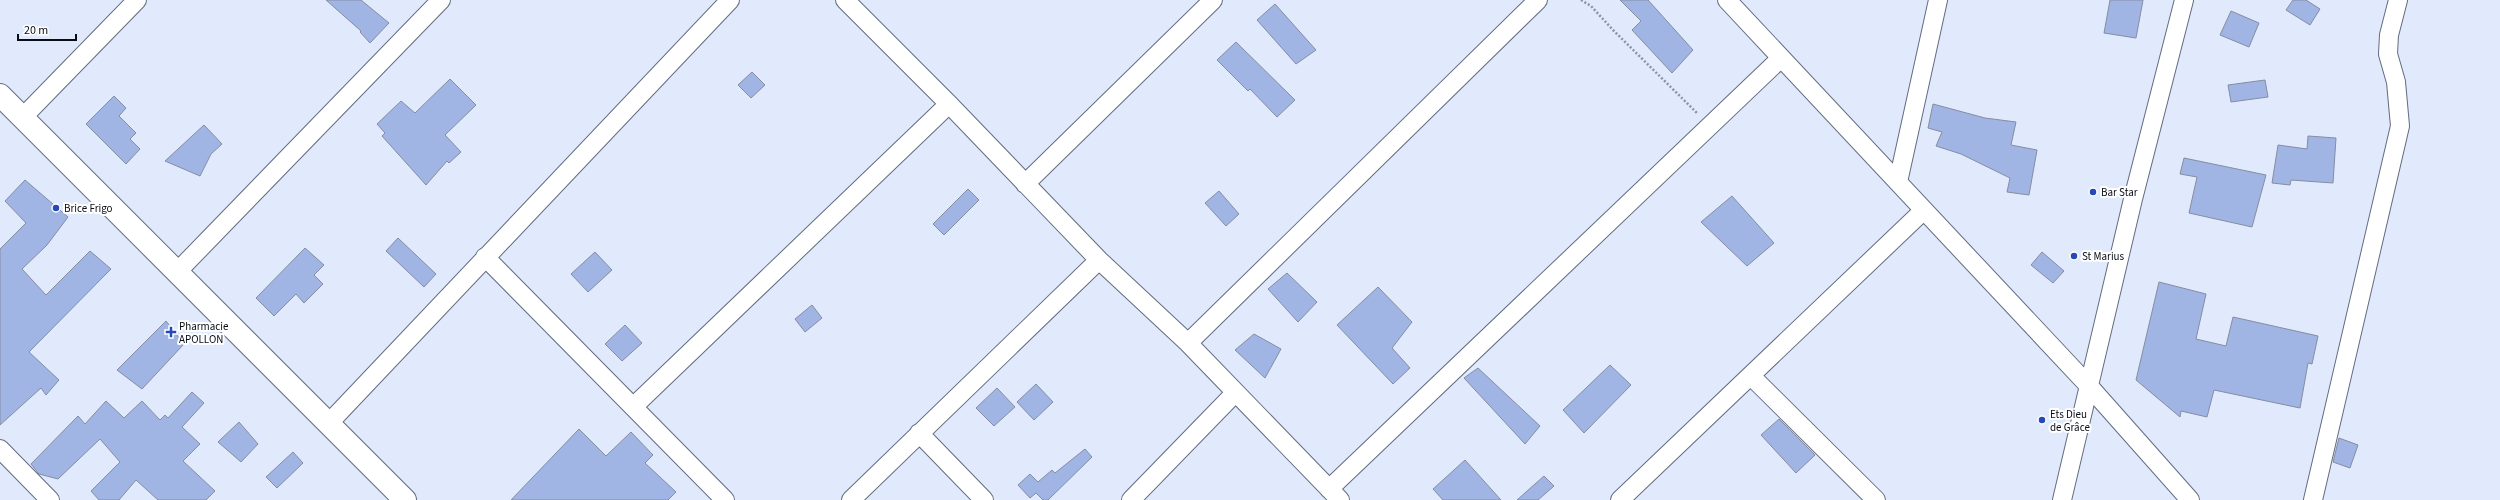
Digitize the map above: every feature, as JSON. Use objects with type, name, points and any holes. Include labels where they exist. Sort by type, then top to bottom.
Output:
[{"type":"street","points":[[23,117],[137,0]]},
{"type":"street","points":[[178,271],[441,0]]},
{"type":"street","points":[[328,424],[730,0]]},
{"type":"street","points":[[845,0],[949,104],[1099,260],[1188,343],[1335,495],[1781,58]]},
{"type":"street","points":[[1025,184],[1213,0]]},
{"type":"street","points":[[1188,343],[1538,0]]},
{"type":"street","points":[[1727,0],[2088,385],[2190,500]]},
{"type":"street","points":[[1898,182],[1938,0]]},
{"type":"street","points":[[2062,500],[2088,385],[2184,0]]},
{"type":"street","points":[[2313,500],[2400,126],[2397,88],[2388,54],[2389,35],[2398,0]]},
{"type":"street","points":[[0,95],[178,271],[405,500]]},
{"type":"street","points":[[633,407],[949,104]]},
{"type":"street","points":[[1630,497],[1751,376],[1924,210]]},
{"type":"street","points":[[485,257],[725,500]]},
{"type":"street","points":[[851,500],[1099,260]]},
{"type":"street","points":[[1751,376],[1876,500]]},
{"type":"street","points":[[1130,500],[1235,393]]},
{"type":"street","points":[[920,433],[984,500]]},
{"type":"street","points":[[0,449],[50,500]]},
{"type":"path","points":[[1581,0],[1591,6],[1612,30],[1711,126]]},
{"type":"building","points":[[326,0],[361,0],[389,23],[370,43],[360,32],[361,31]]},
{"type":"building","points":[[1620,0],[1648,0],[1693,50],[1672,73],[1632,30],[1641,21]]},
{"type":"building","points":[[2110,0],[2143,0],[2136,38],[2104,33]]},
{"type":"building","points":[[2293,0],[2306,0],[2320,9],[2310,25],[2286,10]]},
{"type":"building","points":[[1275,4],[1316,50],[1296,64],[1257,20]]},
{"type":"building","points":[[2231,11],[2259,23],[2249,47],[2220,35]]},
{"type":"building","points":[[1236,42],[1295,100],[1277,117],[1250,89],[1248,91],[1217,60]]},
{"type":"building","points":[[752,72],[765,85],[751,98],[738,85]]},
{"type":"building","points":[[450,79],[476,105],[445,135],[461,152],[449,163],[447,161],[426,185],[382,136],[385,133],[377,124],[401,101],[415,113]]},
{"type":"building","points":[[2265,80],[2268,97],[2231,102],[2228,85]]},
{"type":"building","points":[[114,96],[126,108],[119,116],[136,133],[130,139],[140,149],[126,164],[86,124]]},
{"type":"building","points":[[1933,104],[1985,118],[2016,122],[2011,145],[2037,150],[2029,195],[2007,192],[2010,178],[1961,154],[1936,146],[1942,132],[1928,128]]},
{"type":"building","points":[[204,125],[222,144],[211,154],[200,176],[165,161]]},
{"type":"building","points":[[2308,136],[2336,138],[2333,183],[2291,180],[2290,185],[2272,183],[2278,145],[2307,149]]},
{"type":"building","points":[[2184,158],[2266,175],[2252,227],[2189,213],[2197,177],[2180,174]]},
{"type":"building","points":[[25,180],[68,217],[47,245],[22,269],[46,295],[90,251],[111,269],[29,352],[59,380],[46,395],[41,388],[0,425],[0,249],[26,223],[5,201]]},
{"type":"building","points":[[968,189],[979,200],[944,235],[933,224]]},
{"type":"building","points":[[1219,191],[1239,214],[1226,226],[1205,203]]},
{"type":"building","points":[[1732,196],[1774,243],[1747,266],[1701,222]]},
{"type":"building","points":[[398,238],[436,274],[424,287],[386,251]]},
{"type":"building","points":[[305,248],[324,265],[314,275],[323,284],[304,303],[296,294],[274,316],[256,298]]},
{"type":"building","points":[[595,252],[612,270],[588,292],[571,274]]},
{"type":"building","points":[[2042,252],[2064,271],[2053,283],[2031,265]]},
{"type":"building","points":[[1287,273],[1317,302],[1298,322],[1268,289]]},
{"type":"building","points":[[2159,282],[2206,294],[2196,339],[2226,346],[2233,317],[2318,336],[2312,364],[2308,363],[2300,408],[2214,390],[2207,417],[2181,411],[2180,417],[2136,380]]},
{"type":"building","points":[[1378,287],[1412,322],[1392,348],[1410,368],[1393,384],[1337,325]]},
{"type":"building","points":[[812,305],[822,318],[805,332],[795,319]]},
{"type":"building","points":[[166,321],[184,344],[142,389],[117,370]]},
{"type":"building","points":[[625,325],[642,343],[622,361],[605,344]]},
{"type":"building","points":[[1254,334],[1281,349],[1265,378],[1235,350]]},
{"type":"building","points":[[1610,365],[1631,385],[1584,433],[1563,410]]},
{"type":"building","points":[[1478,368],[1540,426],[1525,444],[1464,378]]},
{"type":"building","points":[[1036,384],[1053,402],[1034,420],[1017,402]]},
{"type":"building","points":[[997,388],[1015,407],[994,426],[976,408]]},
{"type":"building","points":[[192,392],[204,403],[182,427],[200,444],[183,461],[215,491],[206,500],[158,500],[136,480],[119,500],[99,500],[91,491],[120,462],[100,439],[58,479],[39,474],[31,464],[78,416],[85,424],[106,401],[124,418],[142,401],[160,420],[165,415],[168,418]]},
{"type":"building","points":[[1779,419],[1815,455],[1796,473],[1761,435]]},
{"type":"building","points":[[239,422],[258,444],[241,462],[218,442]]},
{"type":"building","points":[[579,429],[606,456],[631,432],[653,455],[645,463],[676,492],[668,500],[511,500]]},
{"type":"building","points":[[2339,438],[2358,445],[2350,468],[2333,462]]},
{"type":"building","points":[[1085,449],[1092,457],[1048,500],[1043,500],[1036,493],[1030,498],[1018,485],[1030,474],[1038,482],[1052,470],[1055,473]]},
{"type":"building","points":[[293,452],[303,463],[277,488],[266,477]]},
{"type":"building","points":[[1465,460],[1501,500],[1443,500],[1433,489]]},
{"type":"building","points":[[1544,476],[1554,486],[1538,500],[1517,500]]},
{"type":"place","name":"Bar Star","points":[[2093,192]]},
{"type":"place","name":"Brice Frigo","points":[[56,208]]},
{"type":"place","name":"St Marius","points":[[2074,256]]},
{"type":"place","name":"Pharmacie APOLLON","points":[[171,332]]},
{"type":"place","name":"Ets Dieu de Grâce","points":[[2042,420]]}]
